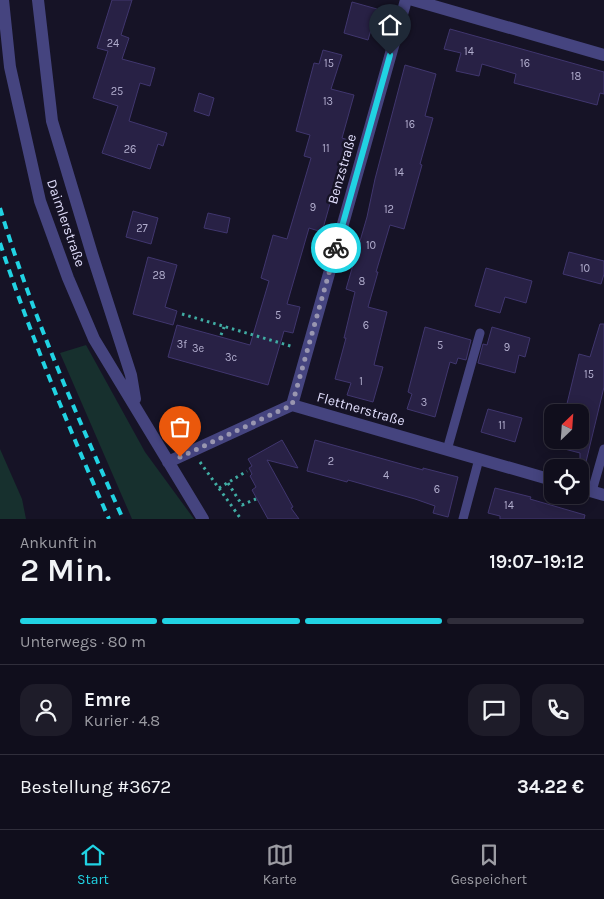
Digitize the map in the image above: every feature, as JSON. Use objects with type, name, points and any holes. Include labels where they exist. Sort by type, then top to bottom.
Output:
[{"type":"street","name":"Daimlerstraße","points":[[3,0],[10,67],[40,200],[68,278],[94,339],[203,519]]},
{"type":"street","name":"Daimlerstraße","points":[[38,0],[52,121],[131,375],[138,411]]},
{"type":"street","name":"Benzstraße","points":[[292,405],[406,0]]},
{"type":"street","points":[[413,0],[604,55]]},
{"type":"street","points":[[168,462],[292,405]]},
{"type":"street","name":"Flettnerstraße","points":[[292,405],[544,478]]},
{"type":"lane","points":[[447,450],[480,333]]},
{"type":"lane","points":[[592,491],[604,449]]},
{"type":"lane","points":[[463,519],[479,459]]},
{"type":"path","points":[[182,314],[307,351]]},
{"type":"path","points":[[221,335],[224,327]]},
{"type":"path","points":[[192,452],[242,519]]},
{"type":"path","points":[[219,488],[247,471]]},
{"type":"path","points":[[228,483],[242,505],[256,499]]},
{"type":"green space","points":[[86,345],[145,452],[194,519],[132,519],[60,353]]},
{"type":"green space","points":[[0,449],[22,499],[26,519],[0,519]]},
{"type":"building","points":[[112,0],[132,0],[121,35],[129,38],[122,59],[155,68],[150,86],[140,83],[129,121],[167,133],[163,146],[158,144],[150,169],[102,153],[118,106],[93,98],[108,51],[97,48]]},
{"type":"building","points":[[352,2],[377,9],[368,40],[344,33]]},
{"type":"building","points":[[450,29],[604,72],[604,94],[600,93],[597,105],[514,83],[516,74],[482,64],[479,76],[456,71],[461,53],[444,49]]},
{"type":"building","points":[[323,50],[342,55],[331,89],[354,95],[342,138],[348,140],[322,232],[309,228],[287,304],[300,307],[293,333],[284,331],[268,385],[168,357],[177,325],[250,345],[269,281],[261,278],[273,235],[287,239],[311,158],[304,156],[310,135],[296,131],[314,63],[319,64]]},
{"type":"building","points":[[405,65],[436,74],[425,116],[433,118],[404,229],[390,225],[368,307],[387,312],[374,365],[383,367],[373,402],[347,395],[351,383],[335,379],[346,338],[344,338],[355,292],[346,289],[367,217]]},
{"type":"building","points":[[199,93],[214,98],[209,116],[194,111]]},
{"type":"building","points":[[133,211],[158,218],[151,244],[126,237]]},
{"type":"building","points":[[208,213],[230,218],[227,233],[204,228]]},
{"type":"building","points":[[569,252],[604,261],[604,274],[601,284],[563,274]]},
{"type":"building","points":[[148,257],[177,265],[165,307],[177,311],[173,325],[133,314]]},
{"type":"building","points":[[486,268],[532,281],[526,303],[505,297],[500,313],[475,306]]},
{"type":"building","points":[[600,324],[604,324],[604,387],[587,459],[580,459],[580,453],[564,449],[589,449],[589,404],[567,404],[579,354],[590,357]]},
{"type":"building","points":[[425,327],[471,340],[466,360],[458,358],[456,364],[450,362],[435,417],[407,409],[412,394],[408,392]]},
{"type":"building","points":[[492,327],[530,338],[525,357],[519,355],[515,373],[478,363],[483,344],[487,345]]},
{"type":"building","points":[[488,409],[522,418],[515,442],[481,432]]},
{"type":"building","points":[[282,440],[298,468],[267,460],[293,507],[291,508],[299,519],[268,519],[252,490],[256,487],[250,476],[252,474],[249,468],[252,466],[248,459]]},
{"type":"building","points":[[315,440],[423,470],[423,468],[458,477],[448,517],[433,513],[435,506],[415,499],[348,480],[347,482],[307,471]]},
{"type":"building","points":[[495,488],[531,497],[530,499],[544,504],[585,515],[584,519],[500,519],[500,516],[488,513]]},
{"type":"railway","points":[[0,208],[41,327],[123,519]]},
{"type":"railway","points":[[0,243],[24,313],[51,382],[109,519]]},
{"type":"way so far","points":[[180,457],[292,405],[336,248]]},
{"type":"route","points":[[336,248],[390,55]]}]
